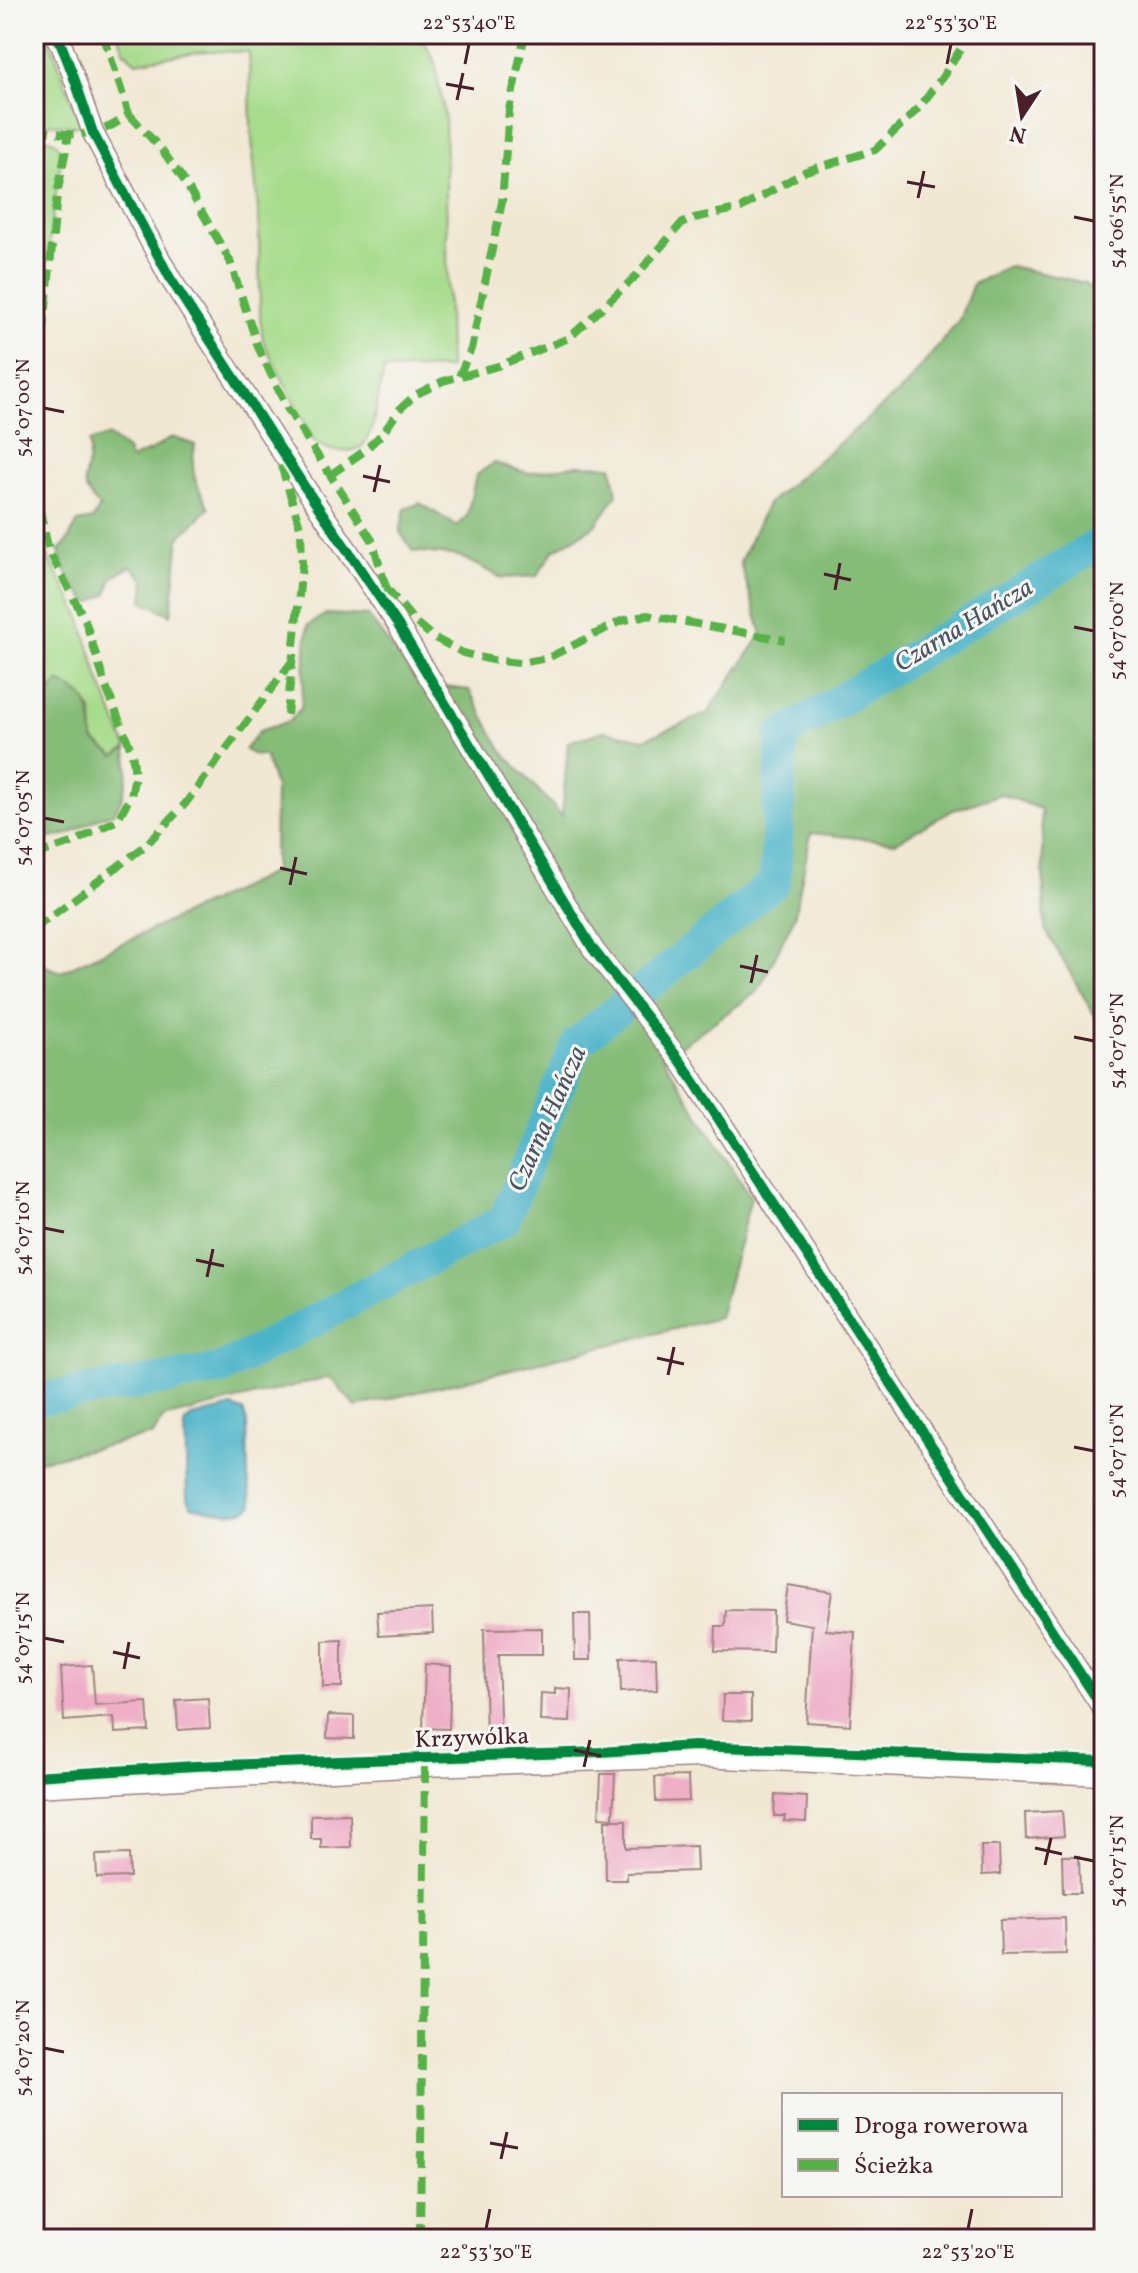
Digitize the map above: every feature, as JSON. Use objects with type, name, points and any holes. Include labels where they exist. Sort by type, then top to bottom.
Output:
[{"type":"street","points":[[54,34],[69,64],[93,133],[170,278],[398,625],[593,949],[682,1063],[1104,1710]]},
{"type":"street","name":"Krzywólka","points":[[34,1787],[425,1766],[701,1757],[1104,1775]]},
{"type":"green space","points":[[34,34],[48,34],[80,124],[34,122]]},
{"type":"green space","points":[[118,34],[424,34],[435,62],[445,118],[449,368],[384,370],[372,429],[363,446],[338,451],[314,441],[263,341],[249,52],[205,51],[136,62],[125,52]]},
{"type":"green space","points":[[34,134],[55,141],[61,159],[38,363],[36,503],[46,553],[79,614],[100,682],[127,748],[115,756],[93,740],[92,710],[58,682],[38,711],[34,711]]},
{"type":"green space","points":[[1009,266],[1085,283],[1104,303],[1104,1032],[1045,929],[1041,809],[1001,794],[951,811],[896,842],[811,833],[794,918],[758,991],[663,1058],[751,1198],[719,1318],[356,1407],[330,1377],[163,1418],[153,1435],[34,1462],[34,962],[61,972],[274,872],[275,787],[265,756],[245,750],[259,731],[290,721],[301,708],[308,625],[326,614],[368,616],[419,684],[469,690],[503,752],[562,816],[568,742],[604,731],[644,739],[707,714],[762,634],[740,562],[767,504],[905,387],[959,320],[973,284]]},
{"type":"green space","points":[[108,436],[127,450],[130,459],[172,437],[195,445],[195,478],[209,508],[179,538],[171,615],[143,601],[145,580],[131,566],[112,578],[107,594],[90,603],[74,585],[63,565],[59,549],[65,545],[78,522],[93,519],[100,507],[84,483],[89,442]]},
{"type":"green space","points":[[494,463],[528,473],[578,465],[612,466],[617,494],[596,525],[553,551],[537,576],[502,578],[459,556],[413,551],[400,532],[405,509],[420,503],[457,526],[467,516],[476,475]]},
{"type":"green space","points":[[58,682],[77,692],[87,704],[93,740],[115,756],[127,748],[126,782],[114,813],[69,834],[34,841],[34,711],[38,711]]},
{"type":"water","points":[[232,1407],[243,1411],[247,1422],[252,1506],[231,1512],[191,1506],[187,1499],[185,1422],[192,1417]]},
{"type":"building","points":[[788,1585],[832,1592],[826,1630],[855,1632],[850,1725],[806,1722],[812,1625],[783,1620]]},
{"type":"building","points":[[432,1609],[433,1633],[379,1636],[377,1612]]},
{"type":"building","points":[[726,1610],[773,1611],[772,1652],[715,1651],[716,1626],[725,1626]]},
{"type":"building","points":[[574,1614],[590,1614],[591,1660],[575,1660]]},
{"type":"building","points":[[542,1628],[542,1655],[498,1655],[501,1746],[486,1747],[484,1629]]},
{"type":"building","points":[[342,1640],[342,1687],[323,1687],[323,1641]]},
{"type":"building","points":[[656,1657],[657,1690],[621,1692],[620,1658]]},
{"type":"building","points":[[425,1664],[451,1666],[449,1729],[423,1728]]},
{"type":"building","points":[[92,1665],[95,1705],[147,1702],[149,1731],[115,1733],[114,1717],[64,1721],[61,1667]]},
{"type":"building","points":[[555,1688],[571,1689],[570,1722],[540,1721],[541,1693],[555,1694]]},
{"type":"building","points":[[723,1695],[751,1695],[751,1721],[722,1720]]},
{"type":"building","points":[[208,1698],[210,1728],[178,1730],[176,1700]]},
{"type":"building","points":[[328,1715],[354,1716],[354,1739],[327,1738]]},
{"type":"building","points":[[601,1774],[615,1774],[613,1818],[599,1817]]},
{"type":"building","points":[[688,1776],[689,1801],[656,1802],[655,1777]]},
{"type":"building","points":[[775,1795],[807,1797],[806,1822],[784,1821],[785,1816],[774,1816]]},
{"type":"building","points":[[1062,1811],[1064,1836],[1026,1839],[1025,1813]]},
{"type":"building","points":[[350,1814],[351,1847],[321,1848],[321,1839],[311,1839],[311,1815]]},
{"type":"building","points":[[605,1820],[626,1820],[626,1848],[696,1846],[697,1871],[627,1873],[627,1880],[606,1880]]},
{"type":"building","points":[[981,1846],[999,1846],[1000,1874],[982,1875]]},
{"type":"building","points":[[129,1854],[130,1877],[97,1878],[96,1855]]},
{"type":"building","points":[[1062,1856],[1079,1856],[1080,1893],[1063,1893]]},
{"type":"building","points":[[1065,1918],[1066,1954],[1001,1955],[1000,1920]]},
{"type":"waterway","name":"Czarna Hańcza","points":[[34,1400],[220,1370],[504,1220],[577,1043],[775,882],[782,735],[1104,541]]},
{"type":"marked path","points":[[34,129],[84,134],[106,128],[129,114],[103,34]]},
{"type":"marked path","points":[[459,376],[471,349],[502,202],[509,110],[525,34]]},
{"type":"marked path","points":[[330,475],[363,452],[415,395],[443,381],[498,366],[569,338],[633,279],[681,224],[694,218],[741,208],[806,171],[875,150],[919,108],[970,34]]},
{"type":"marked path","points":[[129,114],[183,179],[230,261],[258,347],[287,408],[372,540],[386,587],[375,592]]},
{"type":"marked path","points":[[34,855],[72,843],[117,820],[131,796],[135,775],[132,752],[106,687],[85,620],[49,551],[38,502],[40,369],[57,195],[69,134]]},
{"type":"marked path","points":[[281,465],[301,530],[302,565],[287,715]]},
{"type":"marked path","points":[[386,587],[415,622],[433,637],[463,653],[492,660],[520,663],[548,658],[621,621],[647,615],[785,640]]},
{"type":"marked path","points":[[34,929],[145,846],[185,804],[293,660]]},
{"type":"marked path","points":[[420,2239],[425,1766]]},
{"type":"cycle path","points":[[54,34],[61,44],[93,133],[170,278],[398,625],[593,949],[682,1063],[1104,1710]]},
{"type":"cycle path","points":[[34,1776],[195,1766],[694,1746],[1104,1761]]}]
